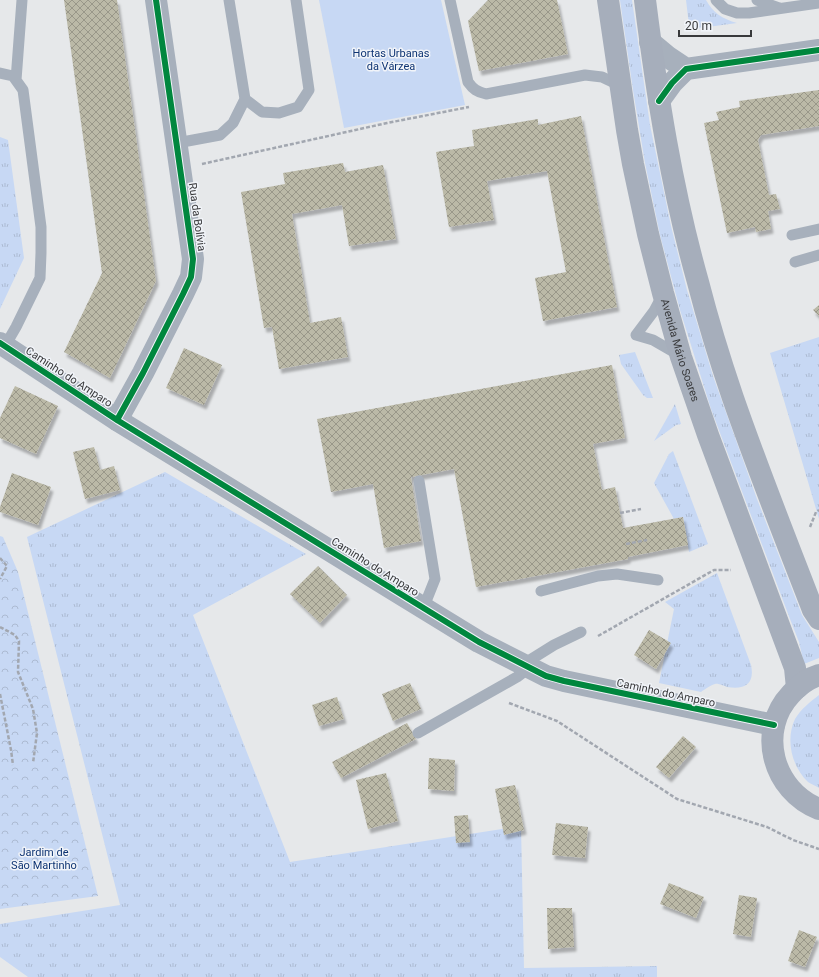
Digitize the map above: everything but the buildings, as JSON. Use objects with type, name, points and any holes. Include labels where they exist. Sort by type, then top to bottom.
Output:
[{"type":"main road","name":"Avenida Mário Soares","points":[[608,0],[627,130],[648,234],[663,293],[681,357],[708,435],[795,668],[797,688]]},
{"type":"main road","points":[[645,0],[659,101],[677,198],[697,281],[732,397],[766,490],[813,610],[819,619]]},
{"type":"main road","points":[[819,675],[797,688],[787,698],[779,711],[774,725],[772,743],[774,762],[782,779],[794,794],[808,805],[819,809]]},
{"type":"street","name":"Rua da Bolívia","points":[[117,420],[143,373],[191,277],[193,259],[156,0]]},
{"type":"street","points":[[650,42],[668,57],[686,69]]},
{"type":"street","points":[[659,101],[672,83],[686,69],[819,50]]},
{"type":"street","name":"Caminho do Amparo","points":[[2,345],[117,420],[423,609],[479,642],[525,666],[546,676],[564,681],[774,725]]},
{"type":"lane","points":[[16,80],[22,0]]},
{"type":"lane","points":[[177,142],[220,135],[233,123],[245,99],[229,0]]},
{"type":"lane","points":[[245,99],[262,112],[279,113],[298,107],[309,90],[296,0]]},
{"type":"lane","points":[[450,0],[468,82],[472,88],[479,92],[486,94],[585,75],[602,77],[621,86]]},
{"type":"lane","points":[[716,0],[725,8],[737,13],[750,13],[819,3]]},
{"type":"lane","points":[[757,0],[782,8]]},
{"type":"lane","points":[[0,73],[13,76],[24,90],[41,228],[40,278],[16,327],[2,345]]},
{"type":"lane","points":[[792,235],[819,229]]},
{"type":"lane","points":[[795,262],[819,255]]},
{"type":"lane","points":[[663,293],[654,311],[636,335],[653,340],[681,357]]},
{"type":"lane","points":[[419,482],[435,579],[423,609]]},
{"type":"lane","points":[[541,591],[598,576],[617,574],[658,580]]},
{"type":"lane","points":[[418,733],[517,677],[525,666],[554,645],[581,632]]},
{"type":"path","points":[[195,165],[387,123],[475,107]]},
{"type":"path","points":[[620,513],[641,509]]},
{"type":"path","points":[[810,527],[816,512],[819,510]]},
{"type":"path","points":[[626,544],[647,540]]},
{"type":"path","points":[[0,558],[7,566],[0,579]]},
{"type":"path","points":[[592,639],[714,570],[730,570]]},
{"type":"path","points":[[0,627],[15,635],[20,641],[18,672],[33,709],[37,733],[33,763]]},
{"type":"path","points":[[0,694],[11,750],[12,765]]},
{"type":"path","points":[[486,695],[556,721],[677,800],[767,827],[793,840],[819,849]]},
{"type":"green space","name":"Hortas Urbanas da Várzea","points":[[319,0],[441,0],[465,105],[344,128]]},
{"type":"green space","points":[[620,0],[632,0],[650,125],[671,226],[687,290],[713,376],[757,499],[802,615],[819,642],[819,658],[804,664],[799,642],[711,409],[680,310],[660,235],[645,163]]},
{"type":"green space","points":[[686,0],[706,0],[712,9],[719,15],[727,20],[737,23],[693,29],[689,25]]},
{"type":"green space","points":[[0,137],[8,140],[24,258],[0,309]]},
{"type":"green space","points":[[819,337],[819,519],[770,353]]},
{"type":"green space","points":[[635,352],[653,398],[647,398],[643,395],[621,364],[619,355]]},
{"type":"green space","points":[[675,404],[681,424],[676,425],[654,441]]},
{"type":"green space","points":[[673,451],[708,544],[689,552],[683,517],[674,519],[654,483],[669,454]]},
{"type":"green space","points":[[165,472],[306,554],[193,615],[290,862],[521,826],[524,968],[657,966],[657,977],[28,977],[0,957],[0,924],[120,905],[27,537]]},
{"type":"green space","name":"Jardim de São Martinho","points":[[0,536],[3,537],[18,572],[98,896],[0,909]]},
{"type":"green space","points":[[717,573],[751,665],[752,672],[750,681],[739,688],[715,684],[701,692],[659,683],[674,609],[665,602]]},
{"type":"green space","points":[[819,695],[819,788],[808,782],[802,776],[794,761],[790,744],[792,727],[797,715]]},
{"type":"cycle path","points":[[117,420],[143,373],[183,294],[191,277],[193,259],[156,0]]},
{"type":"cycle path","points":[[659,101],[672,83],[686,69],[819,50]]},
{"type":"cycle path","points":[[0,343],[117,420],[479,642],[546,676],[774,725]]}]
